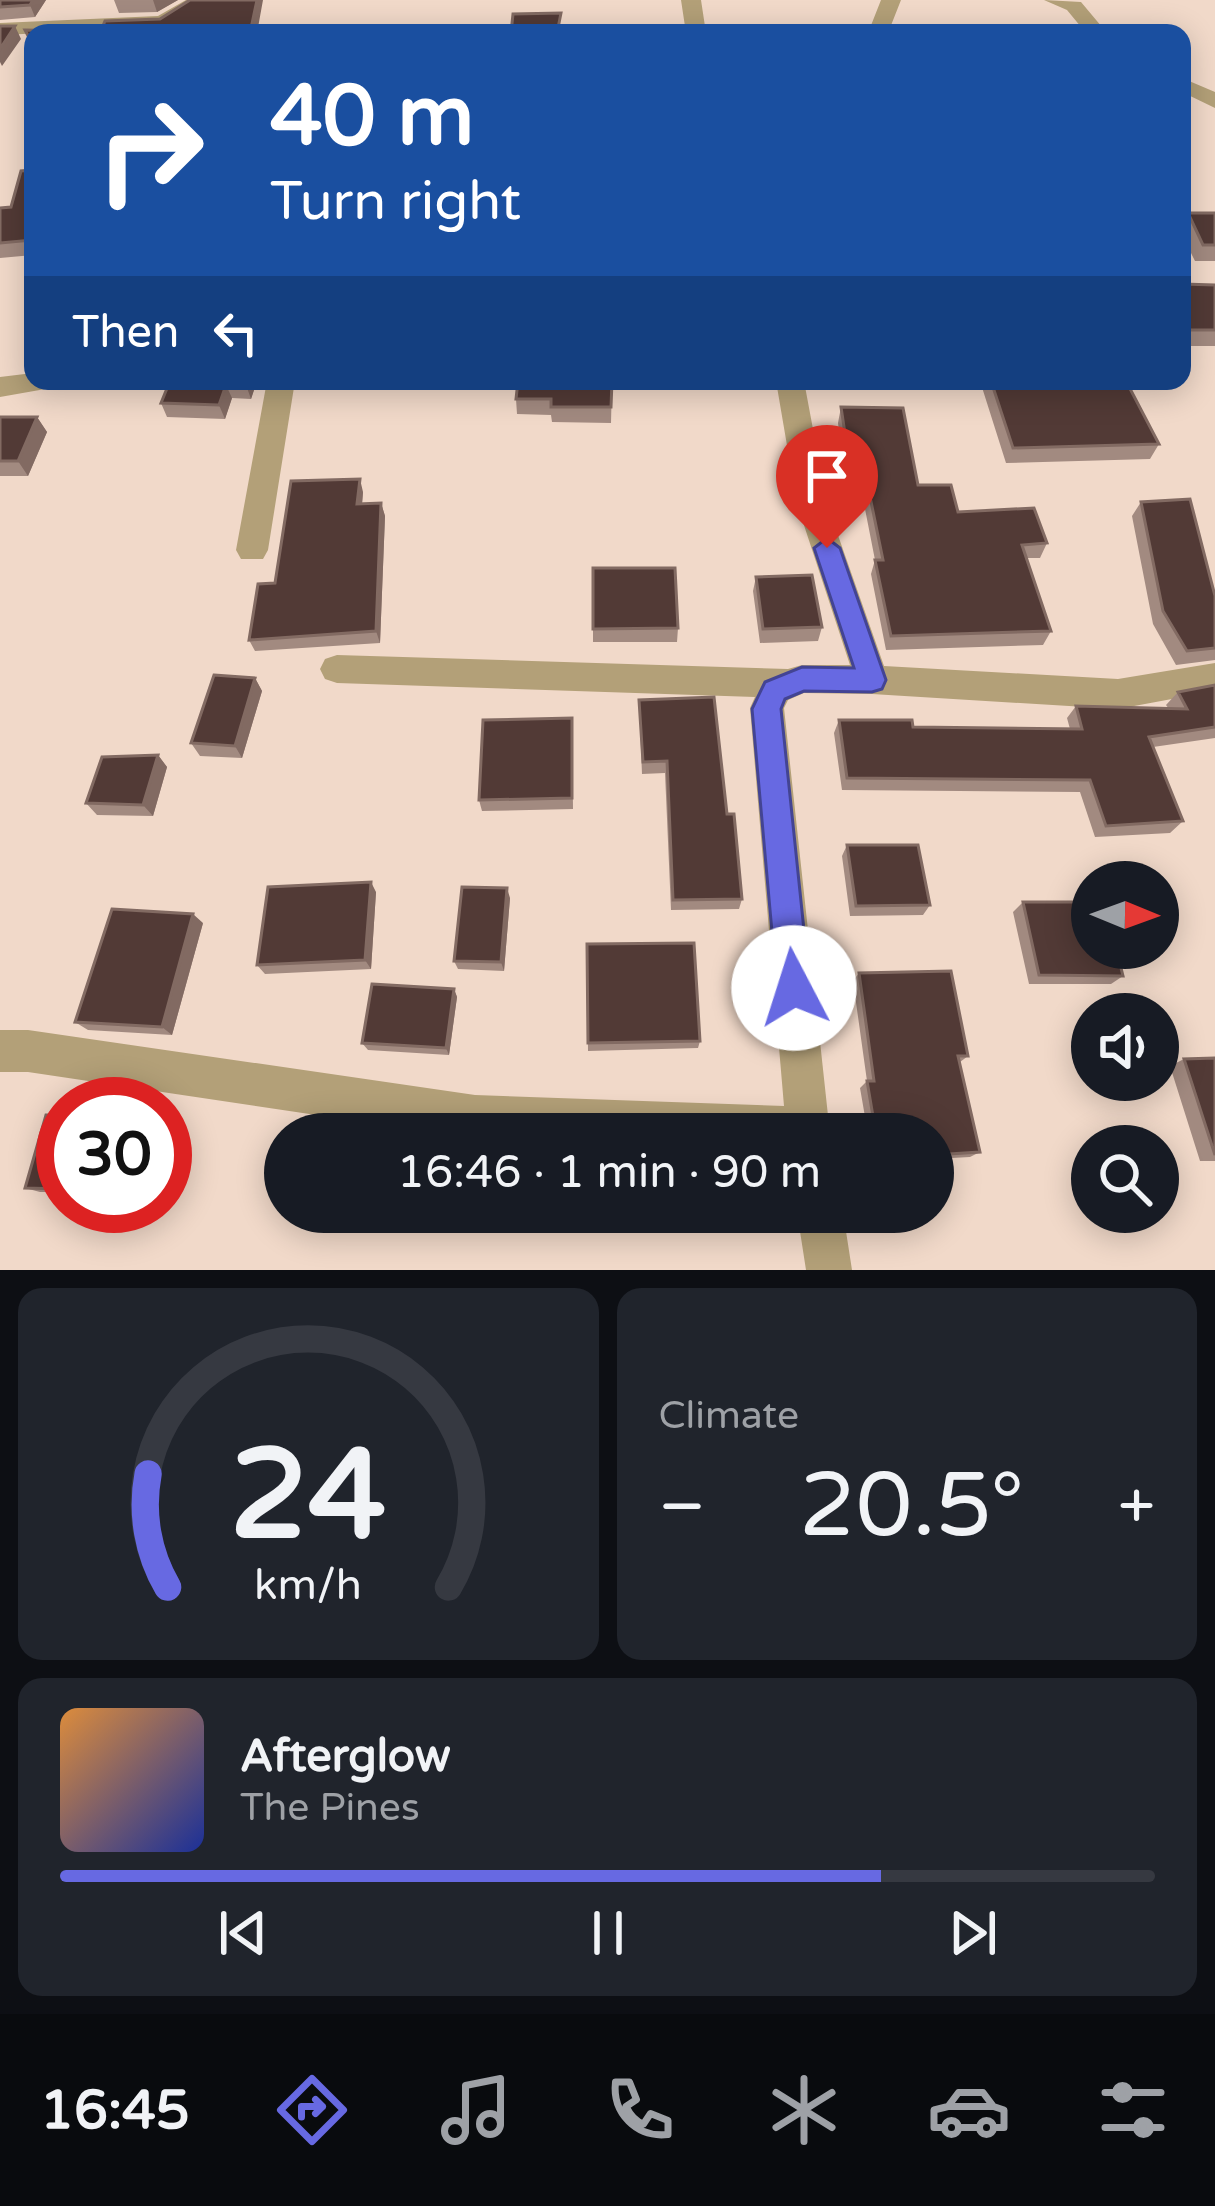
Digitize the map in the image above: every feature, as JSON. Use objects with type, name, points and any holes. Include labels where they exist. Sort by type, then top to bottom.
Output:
[{"type":"street","points":[[165,24],[198,0]]},
{"type":"street","points":[[1054,0],[1074,6],[1089,24]]},
{"type":"street","points":[[252,550],[279,390]]},
{"type":"street","points":[[792,390],[812,504],[872,680]]},
{"type":"street","points":[[337,669],[790,684]]},
{"type":"street","points":[[805,1113],[766,709],[775,690],[802,679],[1118,694],[1215,677]]},
{"type":"street","points":[[0,1051],[28,1051],[448,1113]]},
{"type":"street","points":[[823,1233],[829,1270]]},
{"type":"building","points":[[0,0],[33,0],[30,5],[0,7]]},
{"type":"building","points":[[190,0],[257,0],[252,24],[104,24],[160,19]]},
{"type":"building","points":[[561,13],[559,24],[512,24],[513,14]]},
{"type":"building","points":[[0,26],[15,26],[0,49]]},
{"type":"building","points":[[21,171],[24,241],[0,243],[0,208],[11,207]]},
{"type":"building","points":[[1191,213],[1215,213],[1215,245],[1203,245]]},
{"type":"building","points":[[1191,284],[1215,285],[1215,330],[1191,330]]},
{"type":"building","points":[[166,390],[224,390],[219,405],[161,403]]},
{"type":"building","points":[[517,390],[612,390],[611,407],[551,407],[551,399],[516,399]]},
{"type":"building","points":[[994,390],[1131,390],[1159,444],[1013,448]]},
{"type":"building","points":[[841,407],[903,408],[918,485],[951,485],[958,512],[1034,508],[1047,543],[1022,545],[1051,631],[891,636],[875,560],[883,560],[860,448],[847,447]]},
{"type":"building","points":[[0,417],[37,417],[18,461],[0,461]]},
{"type":"building","points":[[360,479],[357,504],[381,503],[376,631],[249,640],[258,584],[275,583],[291,481]]},
{"type":"building","points":[[1190,499],[1215,596],[1215,648],[1187,651],[1163,611],[1141,502]]},
{"type":"building","points":[[593,568],[675,568],[678,628],[593,629]]},
{"type":"building","points":[[812,575],[822,627],[763,629],[756,577]]},
{"type":"building","points":[[214,675],[255,678],[235,746],[191,743]]},
{"type":"building","points":[[1215,685],[1215,727],[1149,737],[1183,821],[1106,826],[1090,780],[847,778],[839,720],[912,720],[913,727],[1082,729],[1076,706],[1187,709],[1178,692]]},
{"type":"building","points":[[714,697],[727,814],[734,814],[742,899],[673,900],[667,761],[643,762],[639,700]]},
{"type":"building","points":[[572,718],[572,798],[479,800],[483,720]]},
{"type":"building","points":[[158,755],[143,805],[86,803],[102,757]]},
{"type":"building","points":[[847,845],[918,845],[930,905],[856,906]]},
{"type":"building","points":[[371,882],[365,960],[257,965],[268,887]]},
{"type":"building","points":[[462,887],[507,888],[501,962],[454,961]]},
{"type":"building","points":[[1023,902],[1071,902],[1071,969],[1121,969],[1123,976],[1039,975]]},
{"type":"building","points":[[112,909],[193,914],[162,1027],[75,1022]]},
{"type":"building","points":[[694,943],[700,1041],[588,1043],[587,944]]},
{"type":"building","points":[[951,971],[968,1056],[958,1056],[980,1152],[954,1154],[954,1113],[872,1113],[867,1081],[874,1081],[859,973]]},
{"type":"building","points":[[372,984],[454,989],[446,1048],[362,1043]]},
{"type":"building","points":[[1215,1058],[1215,1155],[1184,1059]]},
{"type":"building","points":[[36,1150],[36,1188],[25,1188]]},
{"type":"route","points":[[794,988],[766,709],[775,690],[802,679],[872,680],[827,548]]}]
